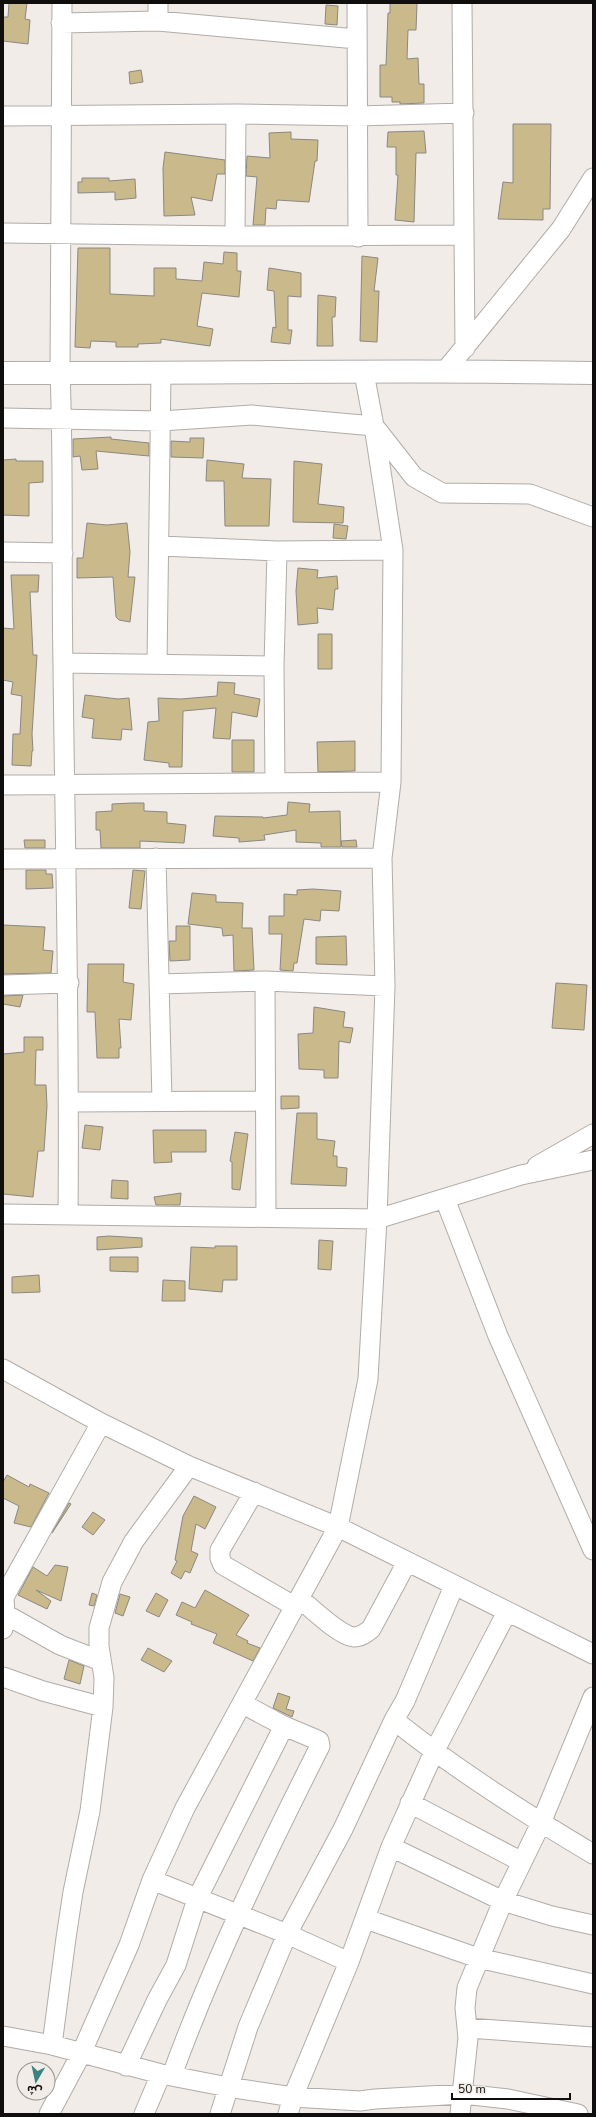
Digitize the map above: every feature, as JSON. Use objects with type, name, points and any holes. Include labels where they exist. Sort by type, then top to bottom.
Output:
[{"type":"street","points":[[62,3],[60,373],[62,418],[63,663],[69,983],[68,1215]]},
{"type":"street","points":[[358,3],[358,237]]},
{"type":"street","points":[[462,3],[465,348]]},
{"type":"street","points":[[62,22],[158,12],[357,39]]},
{"type":"street","points":[[3,116],[62,117],[236,114],[358,116],[464,113]]},
{"type":"street","points":[[235,236],[236,114]]},
{"type":"street","points":[[446,370],[560,229],[593,178]]},
{"type":"street","points":[[3,233],[60,232],[358,237],[464,235]]},
{"type":"street","points":[[3,373],[364,373],[446,370],[593,373]]},
{"type":"street","points":[[157,664],[160,546],[161,372]]},
{"type":"street","points":[[49,2114],[81,2054],[129,1945],[152,1880],[185,1808],[244,1704],[296,1602],[338,1527],[368,1379],[377,1219],[385,986],[382,858],[390,782],[393,550],[374,426],[364,373]]},
{"type":"street","points":[[3,418],[161,421],[252,415],[374,426],[414,477],[442,493],[530,494],[593,517]]},
{"type":"street","points":[[160,546],[277,551],[393,550]]},
{"type":"street","points":[[275,783],[274,666],[277,551]]},
{"type":"street","points":[[3,552],[63,553]]},
{"type":"street","points":[[63,663],[274,666]]},
{"type":"street","points":[[3,785],[390,782]]},
{"type":"street","points":[[156,858],[162,1101]]},
{"type":"street","points":[[3,859],[382,858]]},
{"type":"street","points":[[160,984],[265,981],[385,986]]},
{"type":"street","points":[[265,981],[266,1216]]},
{"type":"street","points":[[3,985],[69,983]]},
{"type":"street","points":[[69,1102],[265,1101]]},
{"type":"street","points":[[521,1175],[593,1134]]},
{"type":"street","points":[[3,1214],[266,1216],[377,1219],[521,1175],[593,1160]]},
{"type":"street","points":[[445,1198],[498,1336],[593,1550]]},
{"type":"street","points":[[3,1369],[102,1423],[189,1466],[338,1527],[593,1654]]},
{"type":"street","points":[[101,1661],[60,1645],[4,1610],[102,1423]]},
{"type":"street","points":[[52,2045],[67,1930],[90,1811],[103,1707],[104,1678],[99,1646],[99,1628],[112,1582],[134,1542],[189,1466]]},
{"type":"street","points":[[254,1492],[220,1550],[220,1558],[223,1565],[296,1602],[336,1629],[355,1637],[362,1635],[371,1629],[407,1562]]},
{"type":"street","points":[[220,2114],[248,2027],[286,1934],[343,1829],[394,1720],[405,1701],[454,1586]]},
{"type":"street","points":[[290,2106],[349,1962],[366,1919],[391,1847],[410,1803],[434,1752],[507,1612]]},
{"type":"street","points":[[3,1677],[43,1691],[103,1707]]},
{"type":"street","points":[[460,2114],[468,2028],[465,1998],[478,1958],[503,1901],[541,1823],[593,1698]]},
{"type":"street","points":[[144,2114],[187,2034],[239,1916],[280,1830],[291,1801],[320,1746],[319,1741],[284,1726],[244,1704]]},
{"type":"street","points":[[394,1720],[434,1752],[541,1823],[593,1854]]},
{"type":"street","points":[[126,2066],[176,1965],[197,1900],[284,1726]]},
{"type":"street","points":[[410,1803],[522,1862]]},
{"type":"street","points":[[391,1847],[503,1901],[552,1916],[593,1925]]},
{"type":"street","points":[[152,1880],[197,1900],[286,1934],[349,1962]]},
{"type":"street","points":[[366,1919],[478,1958],[593,1984]]},
{"type":"street","points":[[468,2028],[593,2037]]},
{"type":"street","points":[[3,2036],[52,2045],[126,2066],[228,2087],[290,2106],[359,2108],[375,2099],[463,2094],[508,2099],[578,2114]]},
{"type":"building","points":[[9,3],[27,3],[25,19],[30,20],[28,44],[3,41],[3,17],[8,17]]},
{"type":"building","points":[[390,3],[417,3],[416,30],[408,30],[407,59],[418,58],[419,84],[424,84],[424,103],[400,104],[400,102],[392,102],[392,97],[380,97],[380,65],[386,65],[388,13],[390,13]]},
{"type":"building","points":[[326,5],[338,6],[337,25],[325,24]]},
{"type":"building","points":[[141,70],[143,82],[130,84],[129,72]]},
{"type":"building","points":[[513,124],[551,124],[550,209],[543,209],[543,220],[498,219],[503,182],[513,183]]},
{"type":"building","points":[[424,131],[426,153],[416,153],[414,222],[395,220],[398,175],[396,175],[396,147],[387,147],[388,132]]},
{"type":"building","points":[[291,132],[291,139],[318,140],[317,161],[315,161],[309,202],[277,200],[276,209],[266,208],[265,225],[253,225],[257,177],[246,176],[247,156],[270,158],[269,133]]},
{"type":"building","points":[[165,152],[225,160],[225,174],[217,174],[212,201],[191,197],[195,215],[164,216],[163,168]]},
{"type":"building","points":[[82,178],[109,178],[109,181],[135,179],[136,198],[115,200],[115,192],[78,193],[78,182],[82,182]]},
{"type":"building","points":[[78,248],[110,248],[110,294],[154,296],[154,268],[176,268],[176,279],[202,281],[204,262],[223,264],[224,252],[237,253],[237,271],[241,271],[239,297],[202,293],[197,326],[213,329],[210,346],[161,339],[161,343],[138,344],[138,347],[116,347],[116,342],[91,341],[90,348],[75,347]]},
{"type":"building","points":[[362,256],[378,258],[374,291],[379,291],[377,342],[360,341]]},
{"type":"building","points":[[269,268],[301,273],[301,297],[288,296],[288,330],[292,330],[290,344],[271,342],[273,327],[276,328],[274,291],[267,290]]},
{"type":"building","points":[[318,295],[336,297],[335,317],[332,317],[333,346],[317,346]]},
{"type":"building","points":[[111,437],[111,439],[149,443],[149,456],[96,451],[98,469],[82,470],[80,456],[73,457],[73,439]]},
{"type":"building","points":[[190,438],[204,438],[203,458],[171,457],[171,441],[190,442]]},
{"type":"building","points":[[16,459],[16,461],[43,461],[43,482],[29,483],[29,516],[3,515],[3,460]]},
{"type":"building","points":[[207,460],[244,464],[242,478],[271,479],[269,526],[225,526],[224,481],[206,481]]},
{"type":"building","points":[[294,461],[322,464],[318,504],[344,507],[343,523],[293,522]]},
{"type":"building","points":[[87,523],[107,525],[127,523],[130,552],[128,577],[135,577],[130,622],[119,620],[116,617],[113,577],[77,578],[77,558],[83,558]]},
{"type":"building","points":[[334,524],[348,526],[346,539],[333,538]]},
{"type":"building","points":[[298,568],[318,570],[317,578],[337,576],[338,589],[335,589],[333,610],[317,608],[318,623],[298,625],[296,591]]},
{"type":"building","points":[[11,575],[39,575],[38,592],[30,592],[33,655],[37,655],[31,766],[12,765],[13,734],[20,734],[22,696],[11,694],[13,682],[3,680],[3,628],[14,629]]},
{"type":"building","points":[[318,634],[332,634],[332,669],[318,669]]},
{"type":"building","points":[[218,682],[235,683],[234,694],[260,699],[257,717],[232,712],[230,739],[213,738],[216,708],[183,711],[182,767],[169,767],[169,763],[144,760],[148,722],[159,721],[158,698],[181,699],[217,696]]},
{"type":"building","points":[[85,695],[118,699],[129,698],[132,730],[122,729],[121,740],[92,738],[94,719],[82,717]]},
{"type":"building","points":[[232,740],[254,740],[254,772],[232,772]]},
{"type":"building","points":[[355,741],[355,771],[318,772],[317,742]]},
{"type":"building","points":[[288,802],[310,804],[309,812],[340,811],[341,847],[321,847],[321,843],[296,842],[296,830],[264,835],[265,840],[239,842],[239,838],[213,836],[215,816],[263,818],[287,815]]},
{"type":"building","points":[[144,803],[144,811],[167,812],[167,823],[186,825],[184,843],[140,841],[140,848],[101,848],[100,830],[96,830],[96,812],[112,811],[112,804]]},
{"type":"building","points":[[24,840],[45,840],[45,848],[25,848]]},
{"type":"building","points":[[356,840],[357,847],[342,847],[341,841]]},
{"type":"building","points":[[26,870],[46,870],[46,874],[52,874],[53,888],[26,889]]},
{"type":"building","points":[[133,870],[145,871],[141,909],[129,908]]},
{"type":"building","points":[[313,889],[341,891],[339,911],[321,910],[320,921],[304,919],[297,963],[294,963],[293,971],[280,970],[282,934],[269,934],[269,916],[284,916],[284,894],[297,895],[297,890]]},
{"type":"building","points":[[192,893],[216,895],[216,902],[243,903],[242,928],[252,928],[254,970],[234,971],[233,935],[223,936],[222,928],[188,924]]},
{"type":"building","points":[[3,925],[45,927],[43,950],[53,951],[51,973],[3,974]]},
{"type":"building","points":[[176,926],[190,926],[190,960],[170,961],[169,941],[176,941]]},
{"type":"building","points":[[346,936],[347,965],[316,964],[316,937]]},
{"type":"building","points":[[88,964],[124,964],[123,982],[134,984],[131,1020],[119,1019],[121,1048],[119,1048],[119,1058],[97,1058],[95,1012],[87,1012]]},
{"type":"building","points":[[556,983],[587,985],[584,1030],[552,1028]]},
{"type":"building","points":[[23,995],[20,1007],[3,1004],[3,996]]},
{"type":"building","points":[[314,1007],[345,1012],[343,1027],[353,1028],[350,1043],[339,1041],[338,1078],[324,1078],[324,1070],[299,1069],[298,1034],[313,1033]]},
{"type":"building","points":[[24,1037],[43,1037],[43,1050],[36,1050],[35,1085],[46,1085],[47,1106],[44,1151],[38,1151],[33,1197],[3,1194],[3,1054],[24,1052]]},
{"type":"building","points":[[281,1096],[299,1096],[299,1108],[281,1109]]},
{"type":"building","points":[[297,1113],[317,1113],[317,1139],[335,1141],[333,1156],[337,1156],[337,1167],[347,1168],[346,1186],[291,1184]]},
{"type":"building","points":[[85,1125],[103,1127],[100,1150],[82,1148]]},
{"type":"building","points":[[153,1130],[206,1130],[206,1152],[171,1152],[172,1162],[154,1163]]},
{"type":"building","points":[[235,1132],[248,1134],[240,1190],[232,1189],[232,1162],[230,1161]]},
{"type":"building","points":[[112,1180],[128,1181],[128,1199],[111,1198]]},
{"type":"building","points":[[181,1193],[180,1205],[156,1205],[154,1197]]},
{"type":"building","points":[[109,1236],[142,1238],[142,1247],[97,1250],[97,1237]]},
{"type":"building","points":[[319,1240],[333,1241],[331,1270],[318,1269]]},
{"type":"building","points":[[215,1246],[237,1246],[237,1280],[223,1280],[222,1292],[189,1289],[191,1247],[215,1248]]},
{"type":"building","points":[[110,1257],[138,1257],[138,1272],[110,1271]]},
{"type":"building","points":[[39,1275],[40,1292],[12,1293],[12,1277]]},
{"type":"building","points":[[163,1280],[185,1281],[185,1301],[162,1301]]},
{"type":"building","points":[[7,1475],[29,1487],[30,1484],[49,1493],[31,1527],[14,1523],[19,1506],[3,1498],[3,1482]]},
{"type":"building","points":[[194,1496],[216,1507],[205,1529],[196,1524],[191,1551],[198,1554],[190,1573],[185,1571],[181,1579],[171,1573],[177,1561],[175,1560],[183,1516]]},
{"type":"building","points":[[69,1503],[71,1504],[52,1533]]},
{"type":"building","points":[[93,1512],[105,1520],[93,1535],[82,1527]]},
{"type":"building","points":[[55,1565],[68,1567],[61,1601],[36,1590],[51,1601],[47,1609],[18,1595],[33,1567],[47,1576]]},
{"type":"building","points":[[205,1590],[249,1615],[236,1635],[248,1641],[247,1643],[260,1648],[253,1661],[213,1643],[217,1634],[191,1624],[192,1622],[176,1615],[182,1602],[195,1608]]},
{"type":"building","points":[[92,1593],[97,1595],[94,1606],[89,1605]]},
{"type":"building","points":[[156,1593],[168,1600],[159,1617],[146,1611]]},
{"type":"building","points":[[120,1594],[130,1597],[123,1616],[115,1613]]},
{"type":"building","points":[[148,1648],[172,1661],[164,1672],[141,1660]]},
{"type":"building","points":[[69,1660],[84,1666],[80,1684],[64,1679]]},
{"type":"building","points":[[278,1693],[290,1697],[286,1709],[294,1711],[292,1717],[273,1708]]}]
